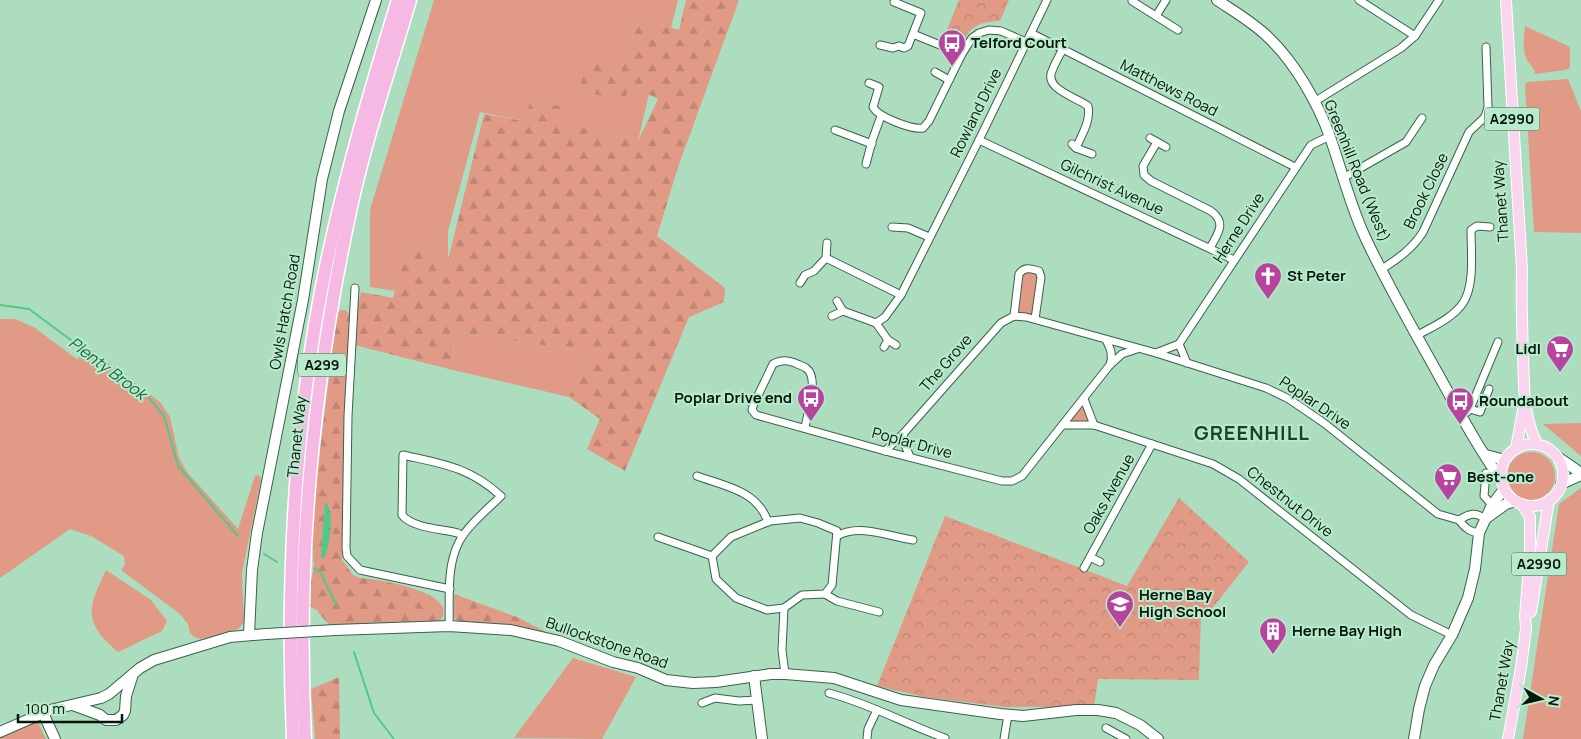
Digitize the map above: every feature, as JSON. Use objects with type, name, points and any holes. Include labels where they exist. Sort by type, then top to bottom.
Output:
[{"type":"highway","name":"Thanet Way","points":[[292,739],[290,600],[295,492],[308,381],[326,268],[340,201],[364,111],[398,0]]},
{"type":"highway","name":"Thanet Way","points":[[305,739],[302,683],[302,600],[308,494],[317,402],[327,334],[351,206],[383,88],[410,0]]},
{"type":"main road","name":"Thanet Way","points":[[1506,0],[1522,270],[1520,304],[1524,399]]},
{"type":"main road","name":"A2990","points":[[1524,399],[1527,418],[1537,444]]},
{"type":"main road","name":"A2990","points":[[1516,448],[1524,399]]},
{"type":"main road","points":[[1503,485],[1501,474],[1505,460],[1516,448],[1530,444],[1537,444],[1551,450],[1556,456],[1562,469],[1561,484]]},
{"type":"main road","name":"A2990","points":[[1549,500],[1561,484]]},
{"type":"main road","name":"A2990","points":[[1503,485],[1518,502]]},
{"type":"main road","name":"Thanet Way","points":[[1526,628],[1530,618],[1549,500]]},
{"type":"main road","points":[[1518,502],[1531,506],[1549,500]]},
{"type":"main road","name":"Thanet Way","points":[[1508,739],[1520,676],[1526,628],[1525,616],[1530,554],[1530,517],[1518,502]]},
{"type":"street","name":"Owls Hatch Road","points":[[250,634],[252,570],[257,533],[303,300],[322,179],[339,111],[376,0]]},
{"type":"street","name":"Rowland Drive","points":[[876,323],[885,317],[901,294],[1047,0]]},
{"type":"street","points":[[1156,16],[1166,0]]},
{"type":"street","name":"Greenhill Road (West)","points":[[1217,0],[1245,18],[1268,37],[1288,60],[1314,102],[1330,136],[1357,218],[1382,269],[1416,336],[1462,418],[1503,485]]},
{"type":"street","points":[[1359,0],[1415,36]]},
{"type":"street","points":[[1314,102],[1401,48],[1415,36],[1439,0]]},
{"type":"street","points":[[880,45],[892,48],[908,46],[921,14],[894,2]]},
{"type":"street","points":[[1131,2],[1178,30]]},
{"type":"street","points":[[869,83],[879,87],[873,107],[881,116],[915,129],[922,128],[929,121],[962,54],[972,38],[979,33],[989,30],[1000,31],[1026,42]]},
{"type":"street","name":"Matthews Road","points":[[1031,33],[1296,167]]},
{"type":"street","points":[[913,34],[962,54]]},
{"type":"street","points":[[1487,47],[1488,107],[1485,117],[1492,125]]},
{"type":"street","points":[[1063,49],[1051,73],[1051,82],[1056,88],[1088,106],[1088,121],[1074,146],[1092,154]]},
{"type":"street","points":[[935,72],[949,80]]},
{"type":"street","points":[[866,164],[881,116]]},
{"type":"street","name":"Brook Close","points":[[1382,269],[1408,251],[1423,232],[1469,132],[1485,117]]},
{"type":"street","points":[[1343,178],[1406,142],[1418,130],[1422,118]]},
{"type":"street","points":[[835,130],[872,144]]},
{"type":"street","name":"Herne Drive","points":[[1179,344],[1311,145],[1330,136]]},
{"type":"street","points":[[1150,138],[1166,147]]},
{"type":"street","name":"Gilchrist Avenue","points":[[979,140],[1234,260]]},
{"type":"street","points":[[1157,142],[1142,166],[1144,175],[1151,181],[1218,216],[1219,230],[1210,248]]},
{"type":"street","points":[[1416,336],[1454,312],[1464,302],[1469,288],[1471,272],[1471,230],[1477,226],[1490,227]]},
{"type":"street","points":[[892,227],[905,228],[929,237]]},
{"type":"street","points":[[800,283],[805,275],[814,271],[826,258],[827,243]]},
{"type":"street","points":[[826,258],[901,294]]},
{"type":"street","points":[[1035,319],[1041,277],[1039,271],[1028,268],[1023,269],[1019,274],[1014,316],[1035,319],[1139,349]]},
{"type":"street","points":[[355,288],[348,425],[347,556],[360,570],[450,589]]},
{"type":"street","points":[[837,301],[843,311],[876,323],[888,340],[896,345]]},
{"type":"street","points":[[832,316],[843,311]]},
{"type":"street","name":"The Grove","points":[[885,451],[903,434],[985,339],[1001,323],[1014,316]]},
{"type":"street","points":[[884,347],[888,340]]},
{"type":"street","points":[[1106,340],[1112,352],[1109,366]]},
{"type":"street","points":[[1462,418],[1470,409],[1498,342]]},
{"type":"street","points":[[1156,353],[1179,344],[1187,363]]},
{"type":"street","name":"Poplar Drive","points":[[805,428],[813,386],[810,373],[807,368],[792,362],[784,360],[776,362],[773,364],[753,406],[753,412],[757,415],[885,451],[1002,481],[1012,481],[1022,476],[1109,366],[1122,354],[1139,349],[1266,388],[1289,399],[1324,422],[1438,514],[1460,520],[1472,532],[1480,533]]},
{"type":"street","points":[[1470,409],[1480,412],[1489,389]]},
{"type":"street","points":[[1084,399],[1094,425]]},
{"type":"street","name":"Chestnut Drive","points":[[1063,425],[1094,425],[1213,464],[1239,479],[1411,615],[1452,635]]},
{"type":"street","points":[[903,434],[910,457]]},
{"type":"street","name":"Oaks Avenue","points":[[1084,568],[1152,444]]},
{"type":"street","points":[[449,626],[453,556],[462,536],[500,496],[490,486],[464,470],[403,454],[402,515],[414,524],[458,533],[462,536]]},
{"type":"street","points":[[1486,455],[1505,460]]},
{"type":"street","points":[[1556,456],[1581,474],[1561,484]]},
{"type":"street","points":[[1486,473],[1484,496],[1492,505]]},
{"type":"street","points":[[696,476],[734,488],[748,495],[758,503],[768,522]]},
{"type":"street","points":[[1414,739],[1425,686],[1434,665],[1452,635],[1468,598],[1475,569],[1480,533],[1485,518],[1503,485]]},
{"type":"street","points":[[1485,518],[1506,504],[1518,502]]},
{"type":"street","name":"Poplar Drive","points":[[1460,520],[1472,514],[1479,514],[1485,518]]},
{"type":"street","points":[[712,556],[730,537],[768,522],[800,518],[818,523],[837,531],[832,585],[825,594]]},
{"type":"street","points":[[837,536],[853,531],[866,531],[913,540]]},
{"type":"street","points":[[658,537],[712,556]]},
{"type":"street","points":[[712,556],[716,578],[736,598],[767,610],[784,608],[802,595],[825,594],[837,601],[879,612]]},
{"type":"street","name":"Oaks Avenue","points":[[1090,557],[1100,562]]},
{"type":"street","points":[[784,608],[782,626],[785,674]]},
{"type":"street","name":"Bullockstone Road","points":[[0,732],[43,713],[105,696],[154,660],[230,637],[250,634],[449,626],[503,629],[536,634],[613,662],[638,668],[666,680],[693,683],[716,682],[754,676],[785,674],[834,678],[901,700],[1008,715],[1023,716],[1076,710],[1098,710],[1116,713],[1127,718],[1155,738]]},
{"type":"street","points":[[72,705],[100,715],[106,720],[116,720],[123,715],[133,674]]},
{"type":"street","points":[[754,676],[762,739]]},
{"type":"street","points":[[100,715],[98,706],[105,696],[113,694],[122,698],[125,706]]},
{"type":"street","points":[[829,694],[861,702],[918,728],[946,738]]},
{"type":"street","points":[[702,703],[715,698],[739,701],[757,700]]},
{"type":"street","points":[[867,739],[868,729],[877,710]]},
{"type":"street","points":[[43,713],[55,739]]},
{"type":"street","points":[[1004,739],[1008,715]]},
{"type":"street","points":[[1106,728],[1126,739]]},
{"type":"green space","points":[[434,0],[678,0],[671,28],[640,19],[619,74],[632,86],[649,94],[638,141],[561,121],[531,99],[524,121],[480,112],[448,231],[448,260],[407,245],[395,291],[370,287],[370,210]]},
{"type":"green space","points":[[686,0],[739,0],[678,167],[657,236],[725,288],[724,302],[689,317],[625,471],[587,449],[600,419],[569,397],[591,352],[454,332],[453,370],[350,344],[361,292],[393,298],[407,245],[448,260],[484,114],[524,121],[531,99],[565,108],[562,121],[638,141],[658,99],[632,86],[622,101],[579,90],[588,58],[619,74],[640,19],[679,30]]},
{"type":"green space","points":[[959,0],[1009,0],[1000,21],[978,25],[960,42],[944,37]]},
{"type":"green space","points":[[1525,26],[1570,47],[1570,68],[1535,74],[1524,52]]},
{"type":"green space","points":[[1568,79],[1581,111],[1581,233],[1534,232],[1525,85],[1527,82]]},
{"type":"green space","points":[[1023,269],[1039,271],[1035,319],[1014,316]]},
{"type":"green space","points":[[345,310],[350,315],[342,560],[353,575],[360,578],[400,585],[431,596],[440,603],[444,612],[438,623],[331,626],[317,610],[309,606],[309,582],[314,565],[311,536],[313,506],[337,313]]},
{"type":"green space","points":[[0,319],[15,319],[35,328],[78,360],[82,343],[161,403],[170,417],[179,458],[187,472],[238,529],[255,476],[259,475],[261,480],[242,573],[244,622],[238,629],[225,634],[200,639],[194,637],[190,633],[188,624],[180,614],[121,570],[125,565],[124,556],[91,536],[70,529],[0,578]]},
{"type":"green space","points":[[454,332],[591,352],[569,397],[453,370]]},
{"type":"green space","points":[[1084,399],[1094,425],[1063,425]]},
{"type":"green space","points":[[1581,423],[1581,456],[1543,424]]},
{"type":"green space","points":[[1526,452],[1536,452],[1548,459],[1555,471],[1555,481],[1548,493],[1536,500],[1526,500],[1518,496],[1511,489],[1507,481],[1507,471],[1511,463],[1518,456]]},
{"type":"green space","points":[[1581,488],[1581,739],[1523,739],[1559,504]]},
{"type":"green space","name":"Herne Bay High School","points":[[1179,498],[1249,562],[1210,611],[1201,615],[1199,680],[1098,679],[1094,707],[1004,707],[925,697],[877,686],[945,516],[1127,586]]},
{"type":"green space","points":[[106,570],[151,600],[167,621],[162,631],[118,652],[99,632],[92,614],[95,595]]},
{"type":"green space","points":[[454,594],[517,617],[548,633],[548,635],[460,624],[454,617]]},
{"type":"green space","points":[[573,658],[636,677],[602,739],[514,738]]},
{"type":"green space","points":[[339,677],[340,739],[315,739],[311,689]]},
{"type":"green space","points":[[36,719],[46,739],[0,739],[0,733]]},
{"type":"water","points":[[325,502],[330,513],[331,528],[324,558],[321,557],[321,554]]},
{"type":"waterway","name":"Plenty Brook","points":[[0,305],[29,309],[149,398],[164,416],[178,466],[238,536]]},
{"type":"waterway","name":"Plenty Brook","points":[[264,554],[277,562]]},
{"type":"waterway","name":"Plenty Brook","points":[[314,568],[321,573],[336,605]]},
{"type":"waterway","name":"Plenty Brook","points":[[354,652],[374,713],[394,739]]},
{"type":"place","name":"Telford Court","points":[[952,67]]},
{"type":"place","name":"St Peter","points":[[1268,300]]},
{"type":"place","name":"Lidl","points":[[1560,373]]},
{"type":"place","name":"Poplar Drive end","points":[[811,422]]},
{"type":"place","name":"Roundabout","points":[[1460,425]]},
{"type":"place","name":"Best-one","points":[[1448,501]]},
{"type":"place","name":"Herne Bay High School","points":[[1120,628]]},
{"type":"place","name":"Herne Bay High","points":[[1273,655]]},
{"type":"district","name":"GREENHILL","points":[[1252,433]]}]
